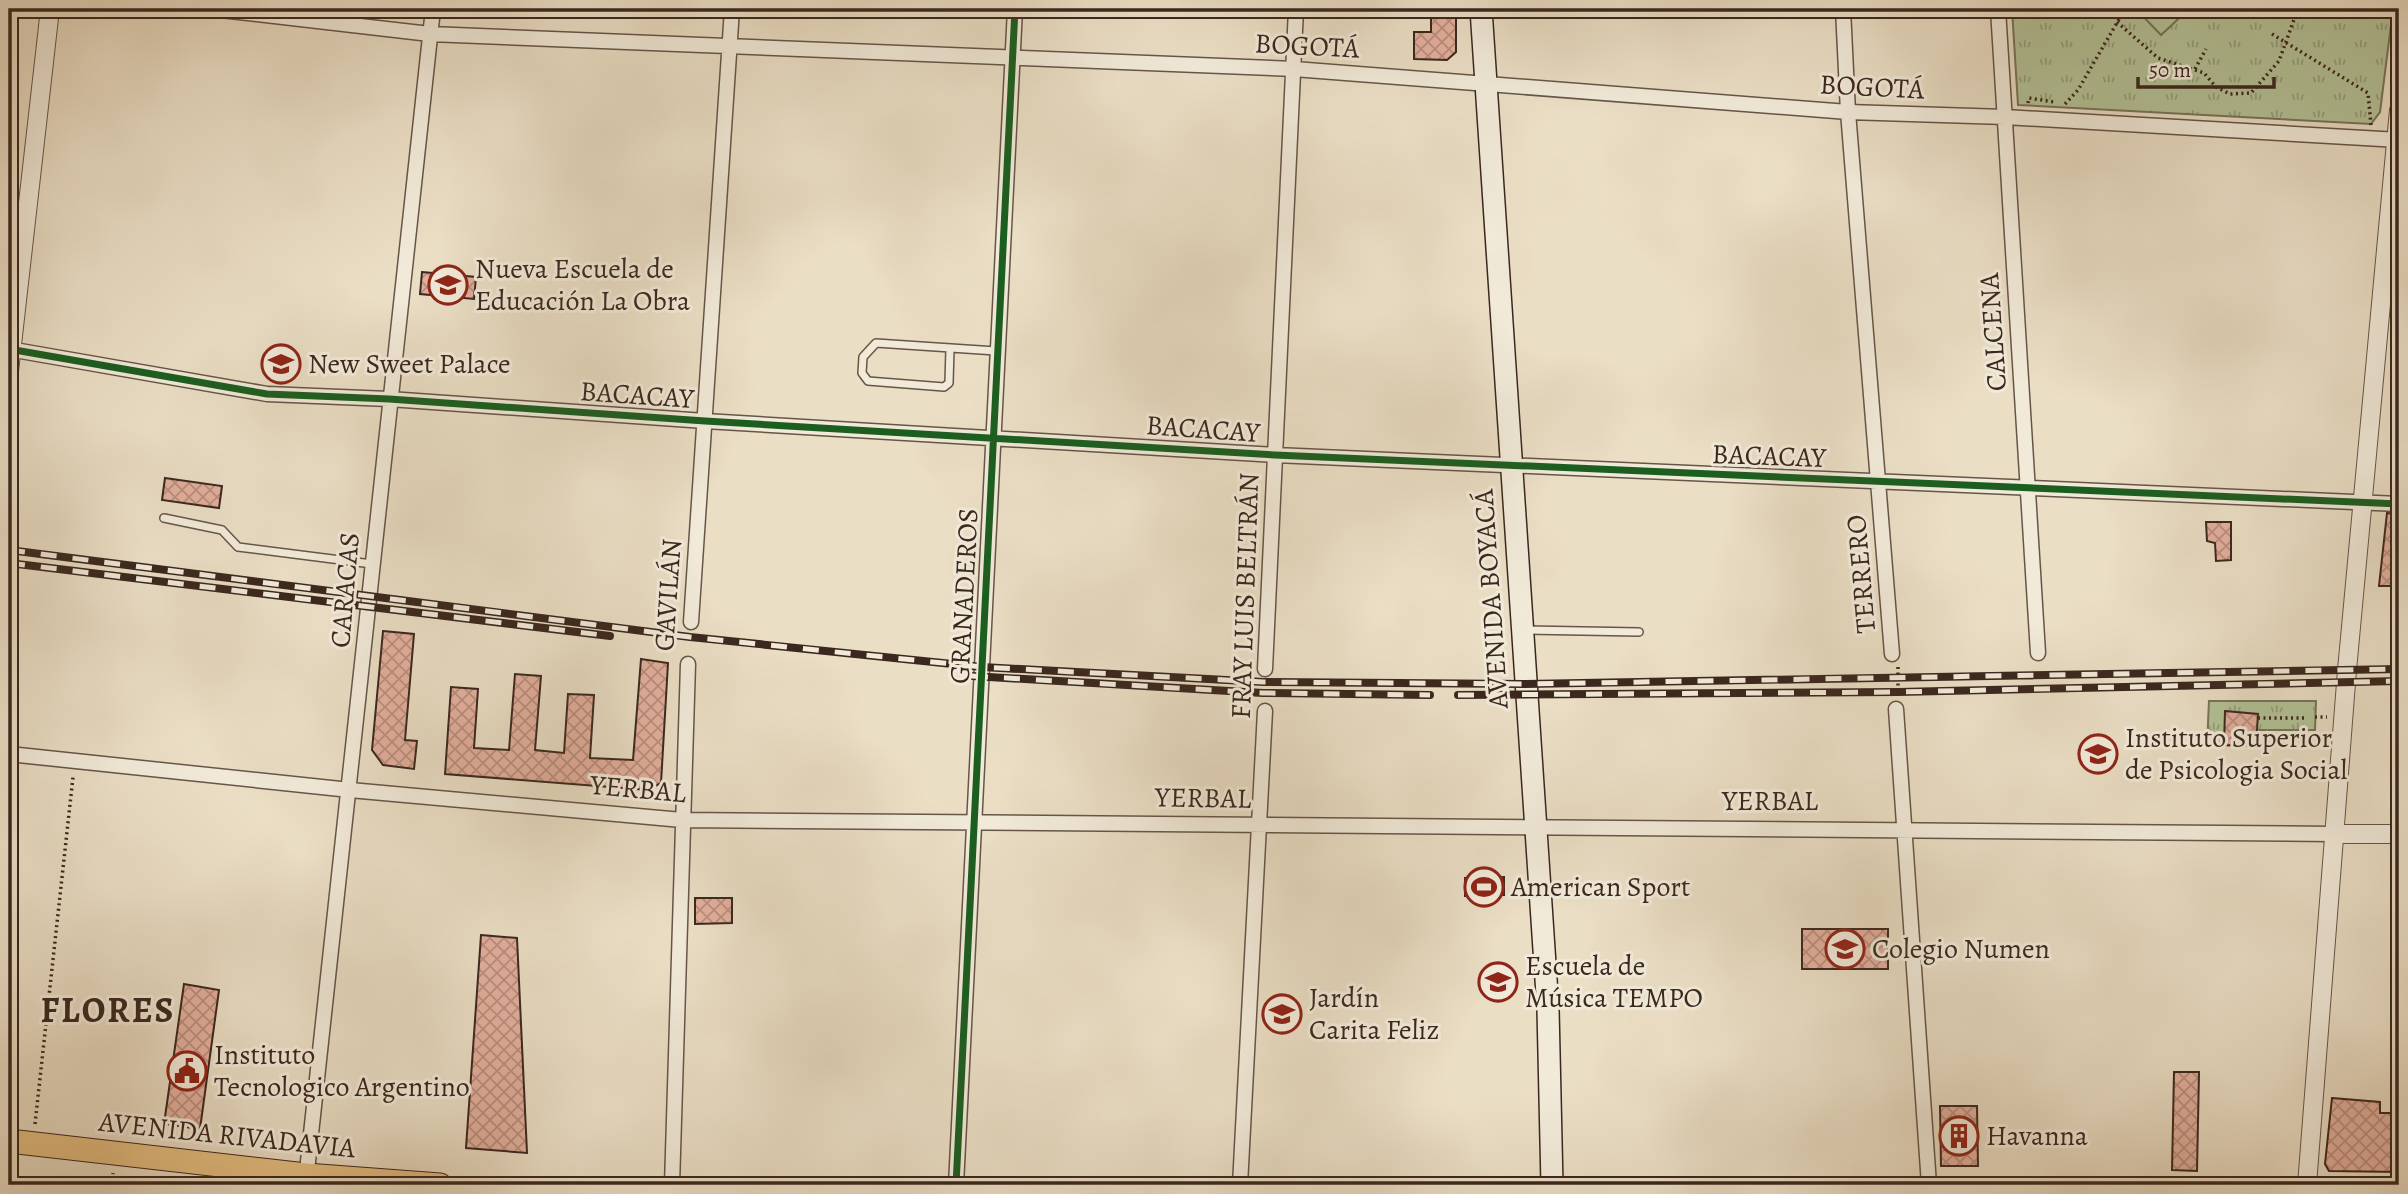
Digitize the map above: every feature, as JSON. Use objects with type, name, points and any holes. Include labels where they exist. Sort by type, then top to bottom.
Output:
[{"type":"main road","name":"AVENIDA BOYACÁ","points":[[1481,9],[1548,1009],[1552,1185]]},
{"type":"main road","name":"AVENIDA RIVADAVIA","points":[[9,1141],[306,1180],[440,1185]]},
{"type":"street","points":[[9,371],[50,9]]},
{"type":"street","name":"BOGOTÁ","points":[[212,9],[430,34],[1294,69],[1848,112],[2005,117],[2398,140]]},
{"type":"street","name":"CARACAS","points":[[306,1180],[432,9]]},
{"type":"street","name":"GAVILÁN","points":[[691,622],[732,9]]},
{"type":"street","name":"GRANADEROS","points":[[956,1185],[1015,9]]},
{"type":"street","name":"FRAY LUIS BELTRÁN","points":[[1265,669],[1296,9]]},
{"type":"street","name":"TERRERO","points":[[1843,9],[1848,112],[1890,660]]},
{"type":"street","name":"CALCENA","points":[[1998,9],[2038,653]]},
{"type":"street","points":[[2307,1185],[2334,834],[2399,110]]},
{"type":"street","name":"BACACAY","points":[[10,349],[267,394],[389,399],[1275,455],[2399,504]]},
{"type":"street","name":"GAVILÁN","points":[[672,1185],[688,664]]},
{"type":"street","points":[[1896,709],[1929,1185]]},
{"type":"street","name":"FRAY LUIS BELTRÁN","points":[[1240,1185],[1265,711]]},
{"type":"street","name":"YERBAL","points":[[9,754],[350,790],[682,820],[2399,834]]},
{"type":"lane","points":[[950,348],[949,383],[944,387],[868,381],[862,373],[863,357],[876,342],[996,351]]},
{"type":"lane","points":[[164,518],[222,530],[238,547],[372,565]]},
{"type":"lane","points":[[1522,630],[1639,632]]},
{"type":"path","points":[[2026,119],[2029,98],[2067,104],[2125,9]]},
{"type":"path","points":[[2117,22],[2158,58],[2195,69],[2230,94],[2251,93],[2279,61],[2296,14],[2293,9]]},
{"type":"path","points":[[2272,34],[2368,93],[2370,137]]},
{"type":"path","points":[[2195,69],[2206,49]]},
{"type":"path","points":[[2258,718],[2306,718]]},
{"type":"path","points":[[33,1144],[75,763]]},
{"type":"green space","points":[[2012,9],[2393,9],[2380,112],[2371,124],[2018,105]]},
{"type":"green space","points":[[2136,9],[2189,9],[2161,35]]},
{"type":"green space","points":[[2209,701],[2316,701],[2315,730],[2257,730],[2256,746],[2207,745]]},
{"type":"building","points":[[1431,9],[1456,9],[1456,52],[1447,60],[1414,59],[1414,32],[1431,32]]},
{"type":"building","name":"Nueva Escuela de Educación La Obra","points":[[422,272],[476,277],[474,299],[420,294]]},
{"type":"building","points":[[165,478],[222,486],[219,508],[162,500]]},
{"type":"building","points":[[2387,513],[2399,514],[2399,586],[2379,586]]},
{"type":"building","points":[[2206,522],[2231,522],[2231,560],[2216,561],[2215,543],[2207,541]]},
{"type":"building","points":[[383,631],[414,634],[405,740],[417,741],[414,769],[383,765],[372,750]]},
{"type":"building","points":[[641,659],[668,663],[661,783],[648,790],[445,774],[451,687],[478,689],[474,748],[509,750],[515,674],[541,676],[535,750],[564,753],[568,694],[594,695],[590,758],[633,760]]},
{"type":"building","points":[[2225,711],[2258,714],[2256,746],[2224,745]]},
{"type":"building","name":"American Sport","points":[[1504,877],[1504,895],[1465,896],[1465,878]]},
{"type":"building","points":[[695,898],[732,898],[732,923],[695,924]]},
{"type":"building","name":"Colegio Numen","points":[[1802,929],[1888,929],[1888,969],[1802,969]]},
{"type":"building","points":[[481,935],[517,938],[527,1153],[466,1148]]},
{"type":"building","points":[[184,984],[219,990],[200,1129],[164,1124]]},
{"type":"building","points":[[2174,1072],[2199,1072],[2197,1171],[2172,1170]]},
{"type":"building","points":[[2332,1098],[2380,1102],[2380,1113],[2399,1113],[2399,1172],[2329,1171],[2325,1164]]},
{"type":"building","name":"Havanna","points":[[1940,1106],[1977,1106],[1978,1166],[1941,1166]]},
{"type":"railway","points":[[9,550],[690,637],[982,667],[1264,682],[1525,684],[2399,669]]},
{"type":"railway","points":[[9,563],[610,636]]},
{"type":"railway","points":[[972,676],[1263,693],[1430,695]]},
{"type":"railway","points":[[1458,695],[1898,692],[2399,681]]},
{"type":"cycle path","points":[[956,1185],[1015,9]]},
{"type":"cycle path","points":[[9,349],[267,394],[389,399],[1275,455],[2399,504]]},
{"type":"place","name":"Nueva Escuela de Educación La Obra","points":[[448,285]]},
{"type":"place","name":"New Sweet Palace","points":[[281,364]]},
{"type":"place","name":"Instituto Superior de Psicologia Social","points":[[2098,754]]},
{"type":"place","name":"American Sport","points":[[1484,887]]},
{"type":"place","name":"Colegio Numen","points":[[1845,949]]},
{"type":"place","name":"Escuela de Música TEMPO","points":[[1498,982]]},
{"type":"place","name":"Jardín Carita Feliz","points":[[1282,1014]]},
{"type":"place","name":"Instituto Tecnologico Argentino","points":[[187,1071]]},
{"type":"place","name":"Havanna","points":[[1959,1136]]},
{"type":"district","name":"FLORES","points":[[108,1010]]}]
